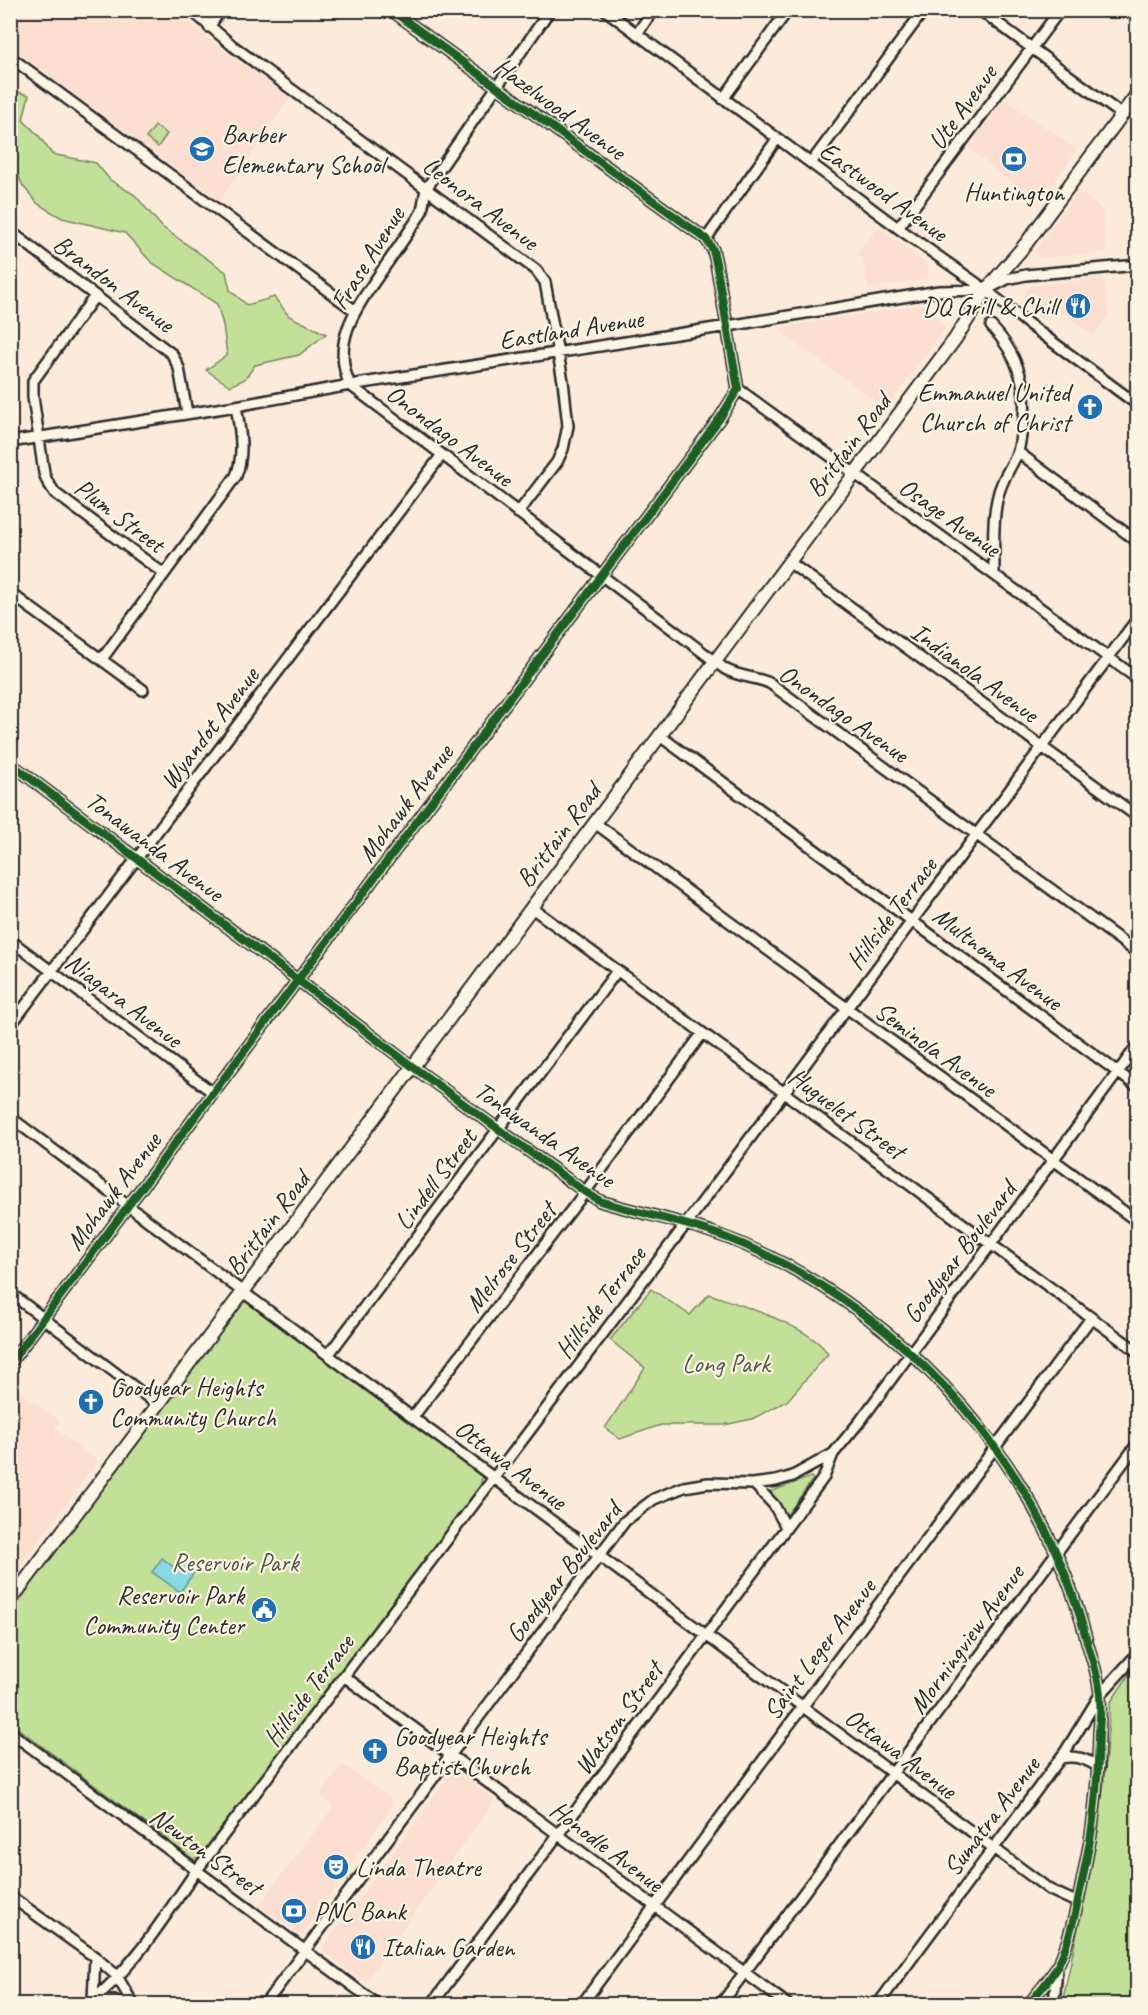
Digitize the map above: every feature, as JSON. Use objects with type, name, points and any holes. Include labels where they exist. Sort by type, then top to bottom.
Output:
[{"type":"main road","name":"Brittain Road","points":[[10,1601],[532,908],[955,339],[986,290],[1032,235],[1137,93]]},
{"type":"street","name":"Leonora Avenue","points":[[191,10],[209,27],[541,275],[548,288],[567,410],[567,435],[557,462],[518,513]]},
{"type":"street","points":[[209,27],[221,10]]},
{"type":"street","name":"Hazelwood Avenue","points":[[391,10],[706,239]]},
{"type":"street","name":"Frase Avenue","points":[[350,385],[342,358],[354,310],[418,218],[426,189],[550,10]]},
{"type":"street","name":"Eastwood Avenue","points":[[605,10],[898,228],[986,290],[1137,405]]},
{"type":"street","points":[[637,34],[653,10]]},
{"type":"street","points":[[723,99],[788,10]]},
{"type":"street","points":[[811,163],[924,10]]},
{"type":"street","points":[[980,10],[1121,114]]},
{"type":"street","name":"Ute Avenue","points":[[898,228],[1060,10]]},
{"type":"street","points":[[10,57],[354,310]]},
{"type":"street","points":[[738,390],[713,250],[706,239],[777,139]]},
{"type":"street","name":"Brandon Avenue","points":[[10,231],[172,354],[179,368],[187,413]]},
{"type":"street","name":"Eastland Avenue","points":[[10,442],[939,291],[986,290],[1007,279],[1026,275],[1137,265]]},
{"type":"street","name":"Plum Street","points":[[95,296],[33,381],[38,438],[47,481],[55,493],[164,574]]},
{"type":"street","points":[[991,326],[1014,358],[1023,385],[1025,412],[1018,452],[1008,467],[997,499],[993,573]]},
{"type":"street","name":"Onondago Avenue","points":[[350,385],[715,661],[738,676],[758,678],[771,684],[1137,953]]},
{"type":"street","name":"Osage Avenue","points":[[738,390],[1137,679]]},
{"type":"street","name":"Mohawk Avenue","points":[[10,1363],[720,418],[738,390]]},
{"type":"street","points":[[102,659],[236,476],[241,462],[242,446],[236,406]]},
{"type":"street","points":[[1018,452],[1137,542]]},
{"type":"street","name":"Wyandot Avenue","points":[[10,1026],[441,456]]},
{"type":"street","name":"Indianola Avenue","points":[[789,562],[1137,817]]},
{"type":"street","points":[[10,593],[143,690]]},
{"type":"street","name":"Hillside Terrace","points":[[90,2002],[137,1953],[686,1224],[1137,618]]},
{"type":"street","name":"Multnoma Avenue","points":[[660,736],[1137,1087]]},
{"type":"street","name":"Tonawanda Avenue","points":[[10,763],[412,1066],[585,1192],[600,1201],[686,1224],[750,1248],[817,1284],[857,1310],[910,1352],[946,1388],[996,1446],[1037,1513],[1056,1551],[1077,1605],[1100,1695],[1099,1767],[1094,1824],[1076,1902],[1057,1966],[1029,2004]]},
{"type":"street","name":"Seminola Avenue","points":[[595,823],[1137,1222]]},
{"type":"street","name":"Huguelet Street","points":[[532,908],[1137,1352]]},
{"type":"street","name":"Niagara Avenue","points":[[10,940],[212,1092]]},
{"type":"street","name":"Lindell Street","points":[[329,1354],[617,971]]},
{"type":"street","name":"Melrose Street","points":[[413,1417],[702,1034]]},
{"type":"street","name":"Goodyear Boulevard","points":[[265,2004],[616,1531],[635,1511],[668,1492],[708,1483],[754,1484],[793,1476],[833,1454],[1137,1045]]},
{"type":"street","name":"Ottawa Avenue","points":[[10,1117],[1050,1890],[1076,1902]]},
{"type":"street","points":[[10,1293],[158,1405]]},
{"type":"street","name":"Saint Leger Avenue","points":[[582,2004],[1091,1318]]},
{"type":"street","name":"Morningview Avenue","points":[[722,2004],[1137,1443]]},
{"type":"street","name":"Watson Street","points":[[432,2004],[824,1477],[833,1454]]},
{"type":"street","points":[[754,1484],[774,1505],[786,1527]]},
{"type":"street","name":"Sumatra Avenue","points":[[878,2004],[1061,1758],[1100,1695],[1137,1653]]},
{"type":"street","name":"Honodle Avenue","points":[[345,1677],[787,2004]]},
{"type":"street","name":"Newton Street","points":[[10,1732],[377,2004]]},
{"type":"street","points":[[1061,1758],[1081,1757],[1099,1767]]},
{"type":"street","points":[[10,1896],[95,1957],[117,1976],[133,2004]]},
{"type":"street","points":[[95,1957],[90,2002],[115,2001],[127,2004]]},
{"type":"street","points":[[1054,2004],[1057,1966]]},
{"type":"shaded area","name":"Barber Elementary School","points":[[16,11],[176,11],[207,38],[290,98],[220,201],[11,47],[11,19]]},
{"type":"shaded area","points":[[1005,99],[1078,150],[1037,204],[968,147]]},
{"type":"shaded area","points":[[1078,191],[1102,209],[1106,252],[1039,258],[1035,250]]},
{"type":"shaded area","points":[[878,227],[928,265],[928,279],[868,289],[863,258],[856,255]]},
{"type":"shaded area","points":[[1104,277],[1109,315],[1094,336],[1055,308],[1044,321],[1020,303],[1029,286]]},
{"type":"shaded area","points":[[925,304],[945,329],[886,409],[782,334],[782,327]]},
{"type":"shaded area","points":[[10,1384],[60,1421],[55,1428],[98,1461],[11,1578]]},
{"type":"shaded area","points":[[343,1764],[395,1802],[302,1936],[259,1905],[334,1806],[320,1795]]},
{"type":"shaded area","points":[[454,1769],[495,1800],[365,1982],[321,1950]]},
{"type":"green space","points":[[18,92],[29,95],[23,120],[52,154],[96,163],[110,180],[135,195],[162,227],[226,272],[230,290],[247,305],[274,297],[289,316],[326,334],[299,355],[255,365],[245,379],[230,386],[206,370],[227,355],[223,325],[217,304],[151,262],[125,233],[62,218],[38,204],[23,186],[11,158],[11,98]]},
{"type":"green space","points":[[155,126],[167,134],[158,147],[146,138]]},
{"type":"green space","name":"Long Park","points":[[651,1289],[690,1315],[709,1294],[755,1310],[807,1335],[820,1344],[828,1354],[787,1401],[752,1419],[724,1425],[661,1425],[620,1439],[605,1428],[645,1368],[610,1340]]},
{"type":"green space","name":"Reservoir Park","points":[[248,1299],[482,1473],[481,1485],[200,1857],[193,1859],[11,1723],[10,1610],[243,1300]]},
{"type":"green space","points":[[811,1477],[813,1479],[787,1515],[784,1515],[769,1492]]},
{"type":"green space","points":[[1137,1663],[1137,2004],[1062,2004],[1095,1846],[1103,1791],[1110,1703]]},
{"type":"water","points":[[162,1558],[178,1570],[186,1559],[198,1567],[180,1592],[152,1572]]},
{"type":"cycle path","points":[[10,1363],[720,418],[738,389],[716,263],[713,250],[706,239],[391,10]]},
{"type":"cycle path","points":[[10,763],[413,1067],[585,1192],[600,1201],[686,1224],[748,1246],[813,1280],[886,1332],[925,1367],[962,1406],[995,1447],[1024,1492],[1049,1538],[1070,1587],[1099,1689],[1100,1714],[1095,1807],[1080,1894],[1068,1940],[1058,1965],[1029,2004]]},
{"type":"place","name":"Barber Elementary School","points":[[202,149]]},
{"type":"place","name":"Huntington","points":[[1014,159]]},
{"type":"place","name":"DQ Grill & Chill","points":[[1078,306]]},
{"type":"place","name":"Emmanuel United Church of Christ","points":[[1090,407]]},
{"type":"place","name":"Goodyear Heights Community Church","points":[[91,1402]]},
{"type":"place","name":"Reservoir Park Community Center","points":[[264,1610]]},
{"type":"place","name":"Goodyear Heights Baptist Church","points":[[375,1751]]},
{"type":"place","name":"Linda Theatre","points":[[336,1867]]},
{"type":"place","name":"PNC Bank","points":[[294,1911]]},
{"type":"place","name":"Italian Garden","points":[[363,1947]]}]
